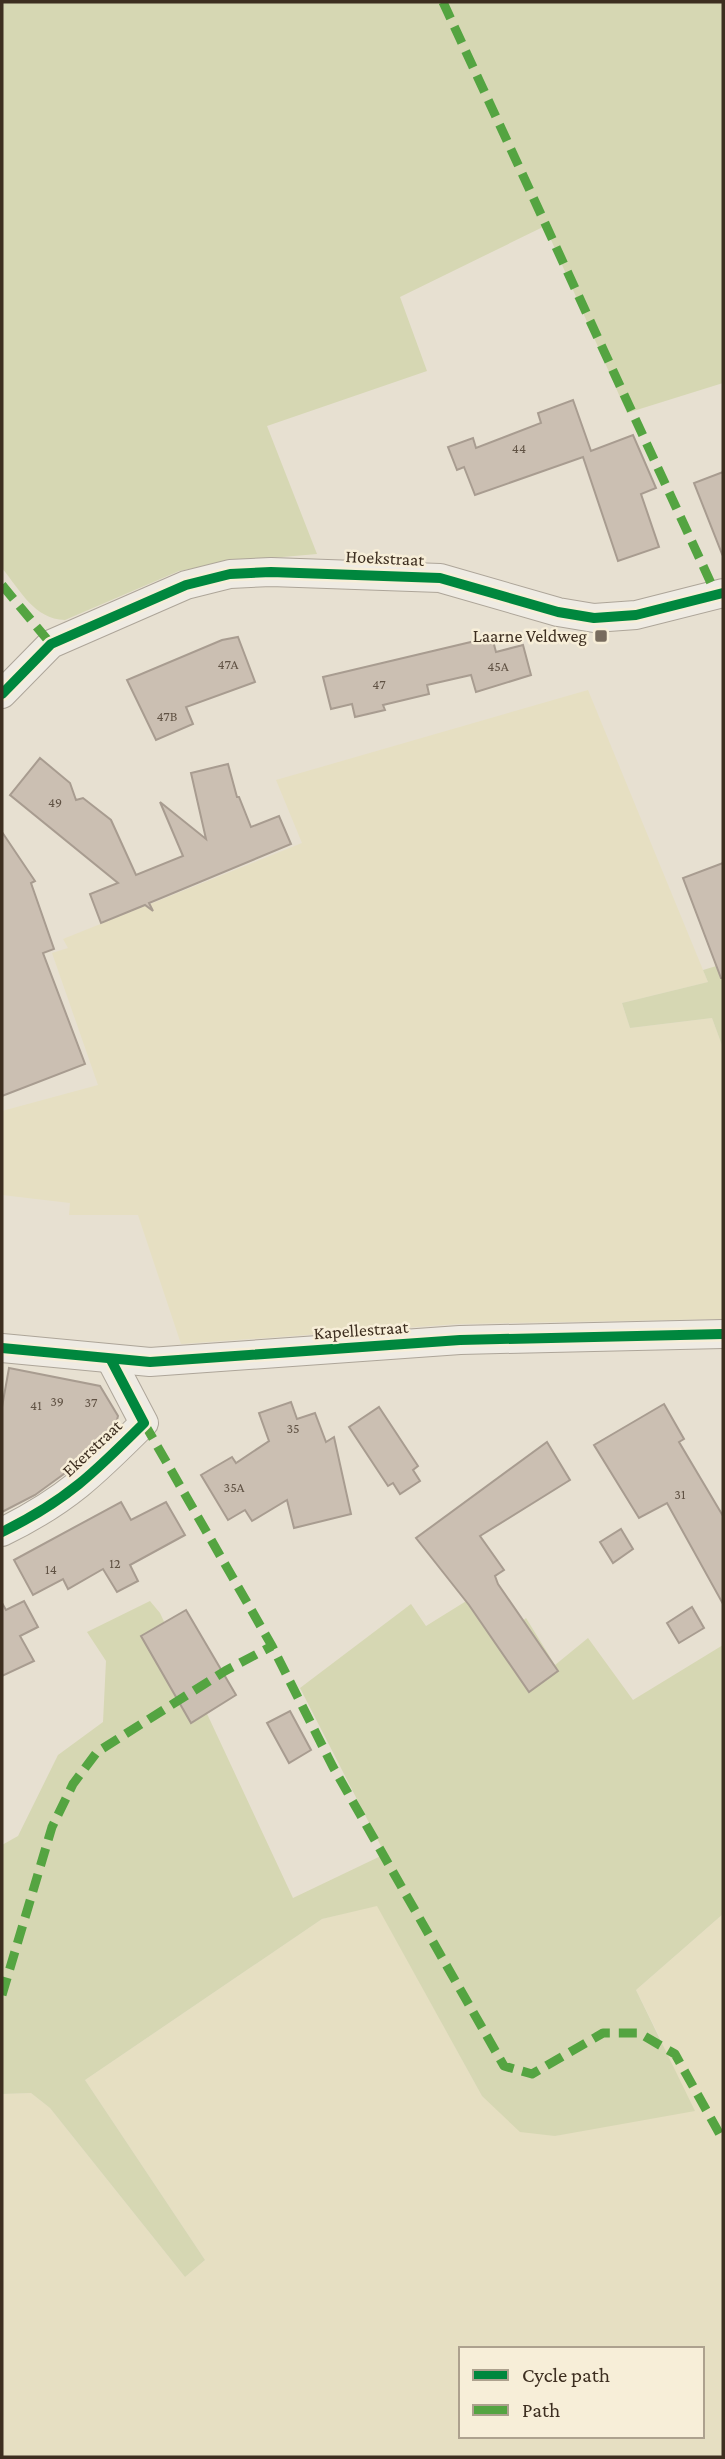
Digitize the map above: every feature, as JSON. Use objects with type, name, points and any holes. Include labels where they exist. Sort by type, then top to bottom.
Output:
[{"type":"street","name":"Hoekstraat","points":[[2,694],[51,644],[186,585],[230,574],[271,572],[440,578],[558,612],[594,618],[636,614],[723,593]]},
{"type":"street","name":"Kapellestraat","points":[[2,1348],[111,1360],[189,1360],[460,1340],[723,1334]]},
{"type":"street","name":"Ekerstraat","points":[[2,1532],[45,1512],[82,1484],[144,1423],[111,1360]]},
{"type":"shaded area","points":[[588,690],[708,982],[622,1003],[630,1028],[712,1018],[723,1048],[723,1319],[458,1324],[181,1344],[138,1215],[69,1215],[70,1203],[2,1195],[2,1111],[98,1085],[52,953],[68,948],[63,939],[302,843],[276,780]]},
{"type":"shaded area","points":[[377,1905],[482,2096],[555,2136],[618,2122],[661,2040],[636,1990],[723,1914],[723,2457],[2,2457],[2,2094],[31,2093],[50,2108],[185,2277],[205,2260],[85,2080],[322,1919]]},
{"type":"green space","points":[[2,2],[723,2],[723,383],[627,413],[545,226],[400,297],[427,371],[267,426],[317,554],[226,562],[179,571],[65,620],[45,615],[29,602],[2,568]]},
{"type":"green space","points":[[723,964],[723,1048],[712,1018],[630,1028],[622,1003],[708,982],[703,970]]},
{"type":"green space","points":[[476,1595],[507,1634],[526,1618],[555,1665],[588,1638],[633,1700],[723,1645],[723,1914],[636,1990],[695,2111],[555,2136],[520,2132],[482,2096],[377,1906],[322,1919],[85,2080],[205,2260],[185,2277],[50,2108],[31,2093],[2,2094],[2,1845],[18,1836],[58,1755],[103,1722],[106,1661],[87,1632],[150,1601],[160,1613],[293,1898],[385,1854],[300,1688],[411,1604],[426,1626]]},
{"type":"building","points":[[573,400],[591,451],[633,435],[656,488],[641,494],[659,547],[618,561],[583,457],[475,495],[464,467],[457,470],[448,447],[473,438],[476,448],[541,423],[538,413]]},
{"type":"building","points":[[723,472],[723,553],[722,554],[694,483]]},
{"type":"building","points":[[238,637],[255,682],[186,707],[193,724],[156,740],[127,680],[222,640]]},
{"type":"building","points":[[492,637],[496,652],[523,645],[531,675],[476,692],[471,675],[427,685],[429,694],[383,705],[385,710],[355,717],[352,704],[331,709],[323,677]]},
{"type":"building","points":[[40,758],[70,783],[76,800],[83,798],[111,820],[136,875],[183,856],[160,802],[206,839],[191,773],[228,764],[237,797],[251,827],[279,816],[291,844],[149,903],[153,911],[145,905],[101,923],[90,894],[118,883],[10,795]]},
{"type":"building","points":[[2,832],[35,881],[31,883],[54,949],[43,953],[85,1064],[2,1096]]},
{"type":"building","points":[[723,863],[723,978],[721,978],[683,878]]},
{"type":"building","points":[[9,1368],[100,1386],[118,1416],[115,1428],[68,1471],[35,1495],[2,1512],[2,1407]]},
{"type":"building","points":[[291,1402],[297,1419],[315,1413],[326,1442],[334,1437],[351,1514],[294,1528],[287,1500],[252,1521],[245,1510],[228,1520],[201,1475],[232,1457],[236,1463],[269,1441],[259,1413]]},
{"type":"building","points":[[664,1404],[684,1439],[679,1442],[723,1516],[723,1604],[667,1503],[639,1518],[594,1445]]},
{"type":"building","points":[[379,1407],[418,1466],[413,1470],[420,1481],[400,1494],[393,1483],[388,1486],[349,1427]]},
{"type":"building","points":[[547,1442],[570,1480],[480,1536],[504,1570],[495,1576],[498,1584],[558,1671],[529,1692],[469,1605],[416,1538]]},
{"type":"building","points":[[121,1502],[131,1520],[166,1502],[185,1535],[130,1565],[138,1581],[117,1592],[103,1569],[68,1589],[63,1579],[33,1595],[14,1560]]},
{"type":"building","points":[[621,1529],[633,1549],[613,1563],[600,1542]]},
{"type":"building","points":[[24,1601],[38,1627],[20,1636],[34,1661],[2,1676],[2,1603],[6,1610]]},
{"type":"building","points":[[692,1607],[704,1628],[679,1643],[667,1623]]},
{"type":"building","points":[[186,1610],[236,1695],[191,1723],[141,1636]]},
{"type":"building","points":[[290,1711],[311,1750],[289,1763],[267,1723]]},
{"type":"marked path","points":[[443,2],[716,594]]},
{"type":"marked path","points":[[2,585],[51,644]]},
{"type":"marked path","points":[[144,1423],[272,1646],[333,1767],[504,2066],[532,2074],[603,2033],[639,2033],[675,2054],[723,2140]]},
{"type":"marked path","points":[[2,1995],[52,1827],[73,1784],[97,1752],[225,1671],[272,1646]]},
{"type":"cycle path","points":[[2,694],[51,644],[186,585],[230,574],[271,572],[440,578],[558,612],[594,618],[636,615],[723,593]]},
{"type":"cycle path","points":[[2,1348],[150,1362],[460,1340],[723,1334]]},
{"type":"cycle path","points":[[2,1532],[44,1509],[79,1484],[144,1423],[111,1360]]},
{"type":"place","name":"Laarne Veldweg","points":[[601,636]]}]
